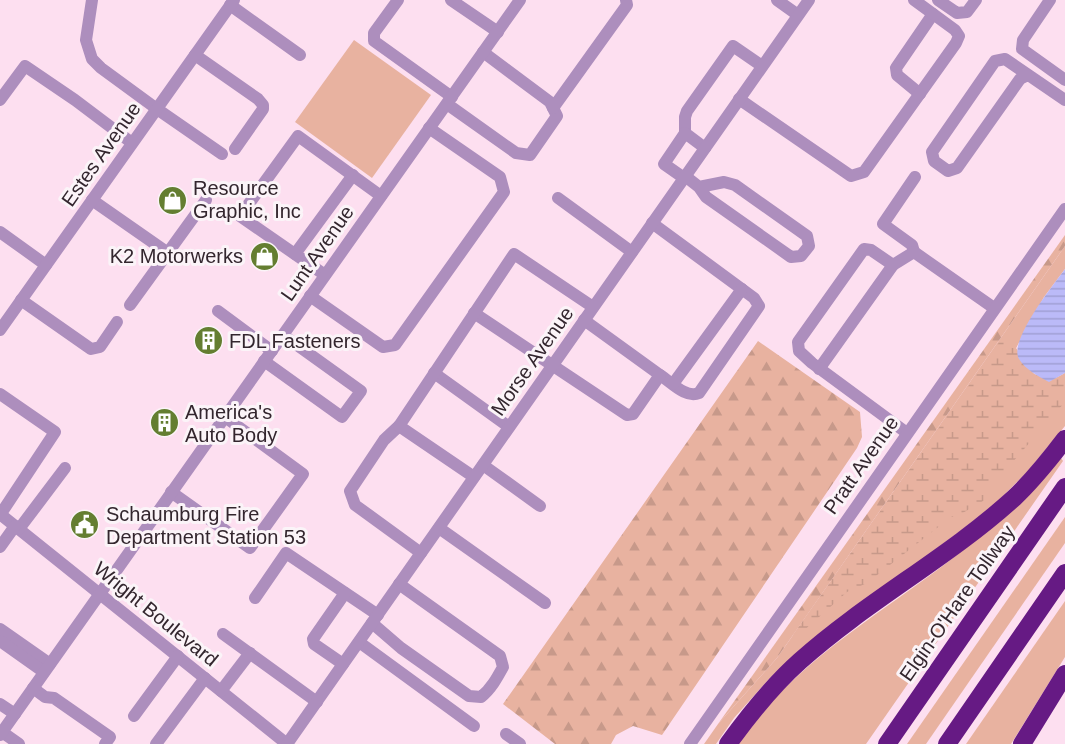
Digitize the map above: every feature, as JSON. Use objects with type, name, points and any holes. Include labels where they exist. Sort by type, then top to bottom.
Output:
[{"type":"highway","points":[[728,744],[767,695],[798,662],[838,629],[973,532],[1015,497],[1065,439]]},
{"type":"highway","name":"Elgin-O'Hare Tollway","points":[[887,744],[1065,487]]},
{"type":"highway","points":[[947,744],[1065,573]]},
{"type":"highway","points":[[1022,744],[1065,674]]},
{"type":"street","points":[[92,0],[86,40],[92,59],[157,109],[222,154]]},
{"type":"street","points":[[398,0],[374,33],[374,41],[516,153],[530,155],[557,116],[550,102],[483,52]]},
{"type":"street","points":[[451,0],[499,30]]},
{"type":"street","points":[[460,0],[499,30]]},
{"type":"street","name":"Lunt Avenue","points":[[2,738],[15,714],[47,668],[520,0]]},
{"type":"street","points":[[553,108],[627,5],[626,0]]},
{"type":"street","points":[[777,0],[798,15]]},
{"type":"street","name":"Morse Avenue","points":[[287,744],[809,0]]},
{"type":"street","points":[[739,99],[851,176],[856,177],[864,172],[956,43],[958,36],[955,30],[914,0]]},
{"type":"street","points":[[938,0],[957,13],[968,12],[976,0]]},
{"type":"street","points":[[1050,0],[1023,40],[1022,49],[1065,80]]},
{"type":"street","points":[[232,2],[300,55]]},
{"type":"street","name":"Estes Avenue","points":[[0,330],[232,2]]},
{"type":"street","points":[[920,94],[897,75],[896,68],[933,14]]},
{"type":"street","points":[[699,187],[724,182],[735,185],[807,236],[809,246],[801,256],[791,257],[706,197],[699,187],[664,164],[685,134],[687,111],[733,46],[762,66]]},
{"type":"street","points":[[195,55],[258,99],[263,105],[263,109],[235,149]]},
{"type":"street","points":[[1028,75],[1020,79],[957,168],[948,171],[934,161],[932,152],[994,61],[1005,59],[1065,100]]},
{"type":"street","points":[[0,100],[25,66],[132,143]]},
{"type":"street","points":[[310,296],[383,347],[395,345],[504,192],[501,177],[429,128]]},
{"type":"street","points":[[685,134],[705,148]]},
{"type":"street","points":[[325,275],[240,216],[298,136],[381,196]]},
{"type":"street","points":[[295,254],[353,175]]},
{"type":"street","points":[[915,177],[883,224],[912,244],[914,252],[994,308]]},
{"type":"street","points":[[558,198],[632,252]]},
{"type":"street","points":[[92,200],[168,253]]},
{"type":"street","points":[[130,305],[206,200]]},
{"type":"street","name":"Pratt Avenue","points":[[690,744],[1065,209]]},
{"type":"street","points":[[584,320],[687,394],[699,393],[759,306],[754,298],[652,223]]},
{"type":"street","points":[[0,232],[46,265]]},
{"type":"street","points":[[893,265],[871,250],[864,249],[798,342],[799,351],[819,369],[907,434]]},
{"type":"street","points":[[819,369],[893,265],[914,252]]},
{"type":"street","points":[[421,553],[355,505],[350,491],[384,440],[399,426],[514,254],[593,307]]},
{"type":"street","points":[[673,384],[742,289]]},
{"type":"street","points":[[21,300],[91,349],[100,347],[117,322]]},
{"type":"street","points":[[218,310],[272,351]]},
{"type":"street","points":[[474,313],[629,415],[633,414],[660,375]]},
{"type":"street","points":[[264,362],[342,417],[361,391],[283,335]]},
{"type":"street","points":[[434,373],[509,427]]},
{"type":"street","points":[[0,394],[56,432],[0,515]]},
{"type":"street","points":[[171,492],[250,548],[264,530],[303,474],[225,417]]},
{"type":"street","points":[[399,426],[474,477]]},
{"type":"street","points":[[483,465],[540,506]]},
{"type":"street","points":[[0,546],[65,468]]},
{"type":"street","name":"Wright Boulevard","points":[[0,515],[287,744]]},
{"type":"street","points":[[439,528],[545,603]]},
{"type":"street","points":[[255,598],[286,553],[345,592],[375,619],[401,648],[469,696],[481,697],[488,691],[503,667],[501,656],[399,584]]},
{"type":"street","points":[[343,664],[314,644],[313,639],[345,592]]},
{"type":"street","points":[[0,629],[47,668]]},
{"type":"street","points":[[223,634],[316,702]]},
{"type":"street","points":[[0,641],[47,668]]},
{"type":"street","points":[[359,642],[474,726]]},
{"type":"street","points":[[221,691],[250,653]]},
{"type":"street","points":[[134,716],[178,656]]},
{"type":"street","points":[[156,744],[205,678]]},
{"type":"street","points":[[33,688],[45,697],[54,698],[110,737],[105,744]]},
{"type":"street","points":[[0,704],[15,714]]},
{"type":"street","points":[[506,734],[520,744]]},
{"type":"street","points":[[2,738],[19,744]]},
{"type":"green space","points":[[354,40],[431,95],[372,178],[295,122]]},
{"type":"green space","points":[[1065,235],[1065,246],[777,658],[718,724]]},
{"type":"green space","points":[[1065,246],[1065,269],[1044,297],[1016,348],[1018,358],[1034,374],[1056,380],[1065,373],[1065,426],[1027,472],[996,503],[803,647],[769,679],[734,718],[716,744],[704,744],[718,724],[777,658]]},
{"type":"green space","points":[[1021,337],[1016,348],[1034,374],[1048,382],[1065,373],[1065,402],[997,480],[983,501],[951,517],[867,583],[847,592],[800,634],[793,635],[1000,341]]},
{"type":"green space","points":[[758,341],[860,412],[862,437],[857,448],[662,735],[633,726],[616,735],[611,744],[555,744],[503,704]]},
{"type":"green space","points":[[1061,458],[1063,461],[866,744],[738,744],[762,712],[816,659],[980,536]]},
{"type":"green space","points":[[1065,517],[1065,543],[926,744],[907,744]]},
{"type":"green space","points":[[1065,601],[1065,657],[1011,744],[966,744]]},
{"type":"water","points":[[1065,269],[1065,373],[1049,382],[1025,366],[1019,359],[1017,351],[1020,339],[1034,313]]},
{"type":"place","name":"Resource Graphic, Inc","points":[[172,200]]},
{"type":"place","name":"K2 Motorwerks","points":[[264,256]]},
{"type":"place","name":"FDL Fasteners","points":[[208,341]]},
{"type":"place","name":"America's Auto Body","points":[[164,423]]},
{"type":"place","name":"Schaumburg Fire Department Station 53","points":[[85,525]]}]
